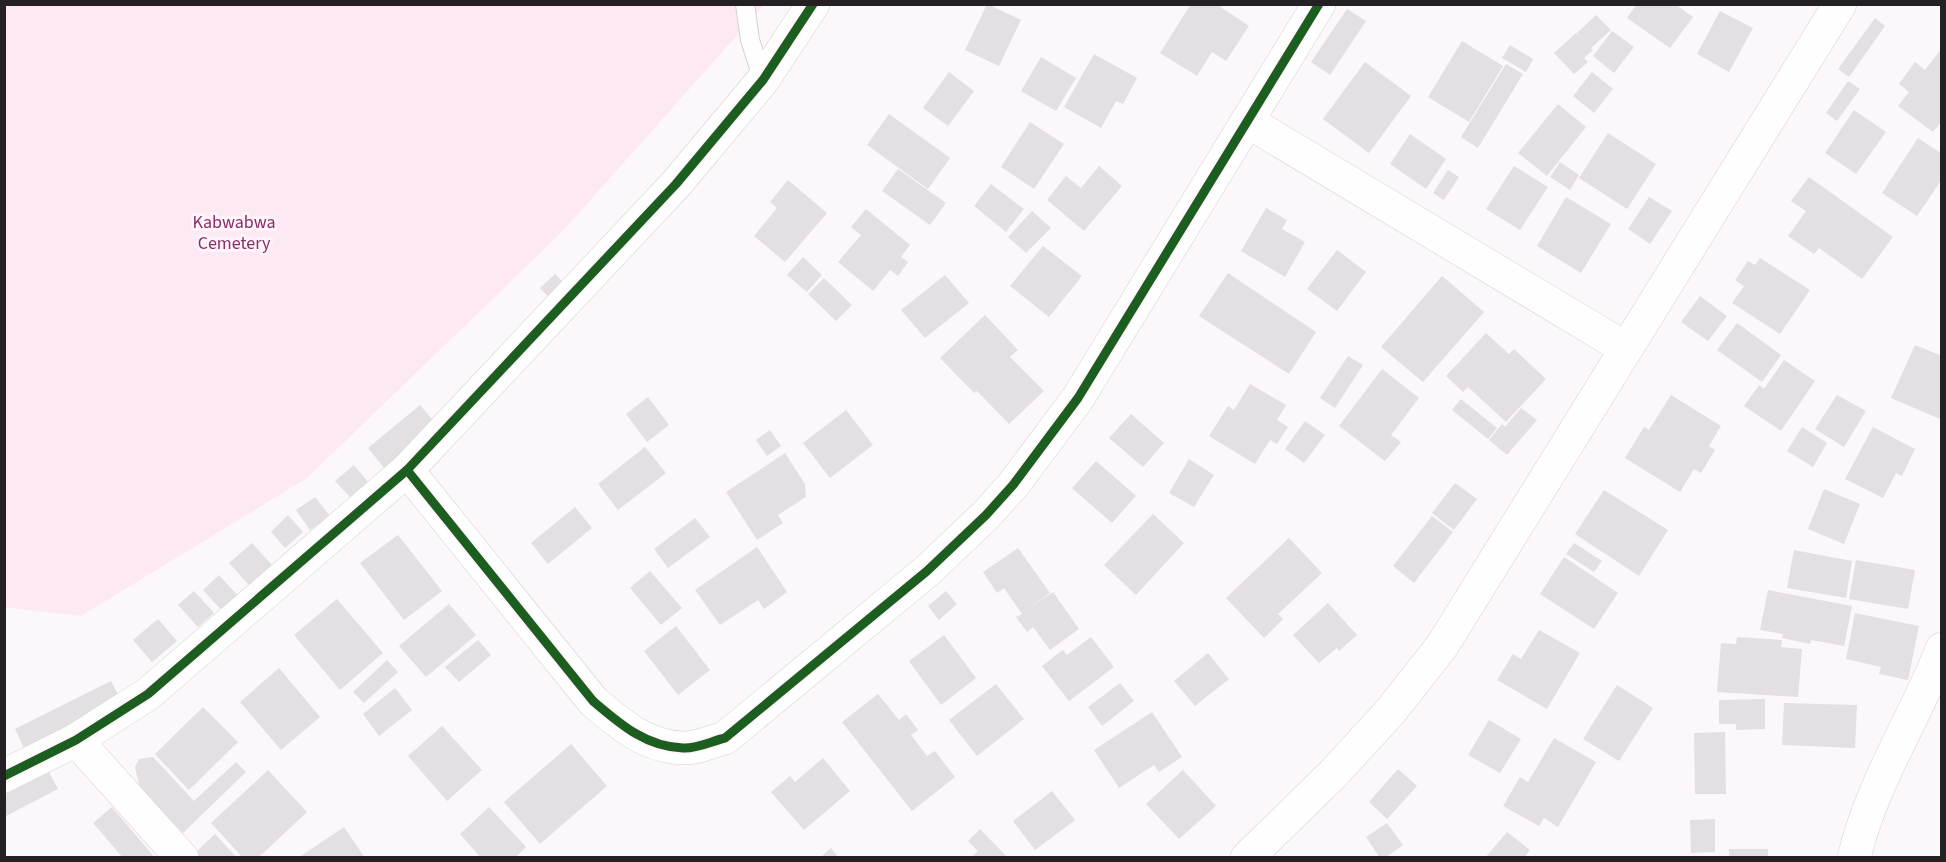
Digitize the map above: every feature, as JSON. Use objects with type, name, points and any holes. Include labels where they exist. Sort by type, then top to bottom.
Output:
[{"type":"street","points":[[4,776],[76,740],[148,694],[407,470],[676,184],[763,80],[813,4]]},
{"type":"street","points":[[407,470],[592,701],[623,727],[649,742],[685,748],[725,738],[927,570],[986,515],[1013,485],[1078,398],[1319,4]]},
{"type":"street","points":[[1247,858],[1333,774],[1390,712],[1442,646],[1840,4]]},
{"type":"street","points":[[1247,121],[1625,348]]},
{"type":"street","points":[[1854,858],[1868,810],[1932,675],[1941,649]]},
{"type":"street","points":[[76,740],[182,858]]},
{"type":"lane","points":[[745,4],[750,40],[763,80]]},
{"type":"green space","name":"Kabwabwa Cemetery","points":[[5,5],[764,5],[562,232],[307,478],[81,616],[5,607]]},
{"type":"building","points":[[987,4],[1021,20],[999,66],[965,50]]},
{"type":"building","points":[[1191,4],[1216,4],[1249,26],[1226,61],[1212,52],[1197,76],[1160,53]]},
{"type":"building","points":[[1636,5],[1676,5],[1693,17],[1670,48],[1627,18]]},
{"type":"building","points":[[1347,9],[1366,21],[1330,75],[1311,62]]},
{"type":"building","points":[[1720,11],[1753,28],[1729,72],[1697,54]]},
{"type":"building","points":[[1596,15],[1611,30],[1591,48],[1593,50],[1584,58],[1588,62],[1574,74],[1554,53],[1576,33],[1582,38],[1577,33]]},
{"type":"building","points":[[1875,18],[1885,26],[1849,77],[1838,69]]},
{"type":"building","points":[[1612,31],[1634,47],[1614,73],[1593,56]]},
{"type":"building","points":[[1462,41],[1503,66],[1469,122],[1428,97]]},
{"type":"building","points":[[1510,45],[1533,59],[1526,72],[1502,58]]},
{"type":"building","points":[[1942,48],[1942,121],[1933,132],[1898,106],[1909,92],[1899,84],[1915,62],[1925,70]]},
{"type":"building","points":[[1094,54],[1137,78],[1123,104],[1116,101],[1101,128],[1064,107]]},
{"type":"building","points":[[1041,57],[1076,78],[1056,111],[1021,91]]},
{"type":"building","points":[[1365,62],[1411,96],[1369,153],[1323,119]]},
{"type":"building","points":[[1506,64],[1523,74],[1478,148],[1461,137]]},
{"type":"building","points":[[949,72],[974,91],[948,126],[923,108]]},
{"type":"building","points":[[1592,72],[1613,89],[1594,113],[1573,96]]},
{"type":"building","points":[[1848,81],[1860,89],[1837,121],[1826,113]]},
{"type":"building","points":[[1558,104],[1586,127],[1547,176],[1518,153]]},
{"type":"building","points":[[1854,110],[1886,132],[1856,174],[1825,153]]},
{"type":"building","points":[[889,114],[950,158],[928,189],[867,145]]},
{"type":"building","points":[[1030,122],[1064,144],[1034,189],[1001,167]]},
{"type":"building","points":[[1608,133],[1656,164],[1627,209],[1579,178]]},
{"type":"building","points":[[1410,134],[1446,159],[1426,189],[1390,164]]},
{"type":"building","points":[[1918,138],[1942,154],[1942,179],[1917,216],[1882,193]]},
{"type":"building","points":[[1560,162],[1579,175],[1570,190],[1550,177]]},
{"type":"building","points":[[1099,166],[1122,186],[1084,231],[1047,200],[1066,176],[1081,188]]},
{"type":"building","points":[[1514,166],[1548,187],[1520,230],[1486,209]]},
{"type":"building","points":[[898,169],[946,203],[930,225],[882,191]]},
{"type":"building","points":[[1448,170],[1459,177],[1444,200],[1433,193]]},
{"type":"building","points":[[1809,177],[1893,237],[1862,279],[1819,248],[1814,254],[1788,236],[1806,211],[1791,201]]},
{"type":"building","points":[[788,180],[827,213],[785,262],[754,236],[777,208],[770,202]]},
{"type":"building","points":[[991,184],[1024,209],[1006,232],[974,206]]},
{"type":"building","points":[[1566,197],[1611,224],[1581,273],[1537,246]]},
{"type":"building","points":[[1649,197],[1672,211],[1650,244],[1628,229]]},
{"type":"building","points":[[1266,208],[1287,220],[1282,229],[1305,242],[1285,277],[1241,251]]},
{"type":"building","points":[[866,209],[910,245],[901,257],[908,262],[898,276],[890,270],[873,291],[838,262],[861,235],[851,227]]},
{"type":"building","points":[[1032,211],[1051,228],[1026,253],[1008,237]]},
{"type":"building","points":[[1043,246],[1082,276],[1049,317],[1010,286]]},
{"type":"building","points":[[1337,250],[1366,272],[1337,311],[1307,289]]},
{"type":"building","points":[[803,257],[822,275],[807,292],[787,275]]},
{"type":"building","points":[[1760,258],[1810,290],[1780,334],[1732,303],[1744,286],[1735,280],[1748,261],[1755,265]]},
{"type":"building","points":[[1228,273],[1316,332],[1289,374],[1199,316]]},
{"type":"building","points":[[555,274],[569,288],[554,303],[540,288]]},
{"type":"building","points":[[945,275],[969,303],[925,338],[901,310]]},
{"type":"building","points":[[1442,276],[1484,312],[1423,382],[1381,347]]},
{"type":"building","points":[[824,278],[852,305],[836,321],[808,294]]},
{"type":"building","points":[[1700,296],[1727,316],[1708,341],[1681,322]]},
{"type":"building","points":[[985,315],[1018,350],[1010,357],[1044,391],[1009,424],[940,358]]},
{"type":"building","points":[[1737,323],[1781,355],[1762,382],[1717,350]]},
{"type":"building","points":[[1486,333],[1509,354],[1514,349],[1546,379],[1506,422],[1468,387],[1463,392],[1446,376]]},
{"type":"building","points":[[1915,345],[1942,356],[1942,420],[1891,398]]},
{"type":"building","points":[[1348,356],[1363,365],[1335,408],[1320,398]]},
{"type":"building","points":[[1784,360],[1815,381],[1781,431],[1744,406],[1759,385],[1764,389]]},
{"type":"building","points":[[1382,369],[1419,398],[1391,435],[1401,442],[1385,461],[1339,426]]},
{"type":"building","points":[[1250,384],[1286,405],[1277,420],[1288,427],[1277,444],[1270,440],[1255,464],[1209,436],[1228,406],[1234,410]]},
{"type":"building","points":[[1671,395],[1721,426],[1709,446],[1715,450],[1701,473],[1694,469],[1680,492],[1625,458],[1644,427],[1649,430]]},
{"type":"building","points":[[1837,395],[1866,411],[1844,447],[1815,429]]},
{"type":"building","points":[[648,397],[669,425],[647,442],[626,414]]},
{"type":"building","points":[[1461,399],[1497,428],[1488,439],[1452,410]]},
{"type":"building","points":[[420,405],[437,425],[385,469],[368,448]]},
{"type":"building","points":[[1521,408],[1537,420],[1507,455],[1489,440],[1502,424],[1505,427]]},
{"type":"building","points":[[846,410],[873,445],[830,478],[803,443]]},
{"type":"building","points":[[1131,414],[1164,443],[1143,467],[1109,438]]},
{"type":"building","points":[[1305,421],[1325,435],[1304,463],[1285,449]]},
{"type":"building","points":[[1802,427],[1827,443],[1813,467],[1787,451]]},
{"type":"building","points":[[1873,427],[1915,449],[1902,476],[1896,473],[1883,498],[1845,479]]},
{"type":"building","points":[[770,430],[781,446],[767,456],[756,440]]},
{"type":"building","points":[[645,447],[666,473],[618,510],[598,484]]},
{"type":"building","points":[[785,453],[805,484],[806,497],[778,515],[783,523],[757,540],[726,492]]},
{"type":"building","points":[[1189,459],[1214,475],[1194,507],[1169,493]]},
{"type":"building","points":[[1096,461],[1136,496],[1112,523],[1072,488]]},
{"type":"building","points":[[354,465],[368,482],[350,497],[335,481]]},
{"type":"building","points":[[1455,483],[1477,499],[1454,530],[1432,513]]},
{"type":"building","points":[[1824,489],[1860,504],[1844,544],[1808,529]]},
{"type":"building","points":[[1604,490],[1668,530],[1639,576],[1575,534]]},
{"type":"building","points":[[315,497],[330,516],[310,530],[296,510]]},
{"type":"building","points":[[575,507],[592,528],[548,564],[531,543]]},
{"type":"building","points":[[1153,514],[1184,543],[1136,595],[1104,565]]},
{"type":"building","points":[[288,515],[303,532],[285,548],[271,532]]},
{"type":"building","points":[[1432,516],[1453,532],[1414,583],[1393,566]]},
{"type":"building","points":[[695,518],[710,537],[668,568],[654,549]]},
{"type":"building","points":[[398,535],[442,591],[404,620],[360,563]]},
{"type":"building","points":[[1289,538],[1322,573],[1278,614],[1283,619],[1264,638],[1226,598]]},
{"type":"building","points":[[252,543],[272,565],[249,585],[229,563]]},
{"type":"building","points":[[1574,543],[1602,561],[1594,572],[1566,554]]},
{"type":"building","points":[[757,547],[787,592],[764,609],[758,600],[720,625],[695,590]]},
{"type":"building","points":[[1018,548],[1050,593],[1028,609],[1053,592],[1079,629],[1050,650],[1033,627],[1027,632],[1016,617],[1022,614],[1004,588],[997,593],[983,572]]},
{"type":"building","points":[[1794,550],[1852,561],[1846,598],[1787,588]]},
{"type":"building","points":[[1564,557],[1618,593],[1594,629],[1540,594]]},
{"type":"building","points":[[1856,560],[1915,570],[1908,609],[1849,599]]},
{"type":"building","points":[[650,571],[682,608],[661,625],[630,588]]},
{"type":"building","points":[[219,575],[239,597],[223,612],[203,590]]},
{"type":"building","points":[[1768,590],[1852,606],[1844,646],[1811,640],[1810,644],[1782,638],[1783,634],[1760,630]]},
{"type":"building","points":[[194,591],[214,613],[198,627],[178,605]]},
{"type":"building","points":[[946,591],[957,604],[939,620],[928,606]]},
{"type":"building","points":[[337,599],[383,653],[340,690],[294,635]]},
{"type":"building","points":[[1328,603],[1357,635],[1339,651],[1337,648],[1319,663],[1293,635]]},
{"type":"building","points":[[449,604],[476,635],[426,677],[399,646]]},
{"type":"building","points":[[1855,613],[1919,626],[1908,680],[1879,674],[1881,667],[1846,659]]},
{"type":"building","points":[[158,619],[177,641],[152,662],[133,640]]},
{"type":"building","points":[[676,626],[710,670],[678,695],[644,651]]},
{"type":"building","points":[[1539,630],[1580,653],[1547,709],[1497,680],[1513,654],[1521,659]]},
{"type":"building","points":[[944,635],[976,678],[941,705],[909,661]]},
{"type":"building","points":[[1091,637],[1114,667],[1069,701],[1042,666],[1063,650],[1067,655]]},
{"type":"building","points":[[1737,637],[1782,640],[1781,647],[1802,649],[1798,697],[1717,692],[1721,643],[1736,644]]},
{"type":"building","points":[[478,640],[491,655],[459,682],[445,667]]},
{"type":"building","points":[[1208,653],[1229,679],[1195,706],[1174,681]]},
{"type":"building","points":[[387,660],[398,672],[364,703],[353,692]]},
{"type":"building","points":[[279,668],[320,717],[281,750],[240,702]]},
{"type":"building","points":[[111,681],[122,702],[25,750],[15,729]]},
{"type":"building","points":[[1120,683],[1134,701],[1102,726],[1088,707]]},
{"type":"building","points":[[996,684],[1024,719],[977,756],[949,720]]},
{"type":"building","points":[[1617,685],[1653,708],[1619,761],[1583,739]]},
{"type":"building","points":[[395,688],[412,710],[379,736],[363,714]]},
{"type":"building","points":[[878,694],[899,720],[906,714],[918,730],[911,735],[927,756],[935,751],[955,777],[912,811],[842,722]]},
{"type":"building","points":[[1765,699],[1765,729],[1736,730],[1736,724],[1719,724],[1719,700]]},
{"type":"building","points":[[1784,703],[1857,705],[1855,748],[1782,745]]},
{"type":"building","points":[[203,707],[238,742],[189,790],[155,754]]},
{"type":"building","points":[[1152,712],[1182,757],[1159,772],[1154,765],[1119,788],[1094,750]]},
{"type":"building","points":[[1489,720],[1521,739],[1500,773],[1468,755]]},
{"type":"building","points":[[442,726],[482,770],[447,801],[408,756]]},
{"type":"building","points":[[1725,732],[1726,794],[1695,794],[1694,733]]},
{"type":"building","points":[[1554,738],[1596,762],[1558,827],[1544,818],[1539,826],[1503,806],[1520,777],[1528,782]]},
{"type":"building","points":[[571,744],[607,786],[540,844],[504,802]]},
{"type":"building","points":[[153,757],[194,801],[236,762],[246,772],[183,833],[140,789],[135,767],[139,759]]},
{"type":"building","points":[[823,758],[850,791],[804,830],[771,792],[790,776],[795,782]]},
{"type":"building","points":[[1398,769],[1417,786],[1387,819],[1369,802]]},
{"type":"building","points":[[268,770],[307,812],[258,858],[243,858],[211,823]]},
{"type":"building","points":[[1183,770],[1216,806],[1179,839],[1146,804]]},
{"type":"building","points":[[49,772],[58,789],[4,817],[4,795]]},
{"type":"building","points":[[1052,791],[1075,820],[1035,850],[1013,821]]},
{"type":"building","points":[[112,807],[155,858],[123,858],[93,823]]},
{"type":"building","points":[[489,807],[526,847],[515,858],[481,858],[460,834]]},
{"type":"building","points":[[1715,819],[1715,852],[1691,853],[1690,820]]},
{"type":"building","points":[[1387,823],[1403,845],[1385,858],[1380,858],[1366,837]]},
{"type":"building","points":[[344,827],[365,858],[298,858]]},
{"type":"building","points":[[980,829],[1008,858],[971,858],[978,851],[968,841]]},
{"type":"building","points":[[1507,832],[1530,850],[1524,858],[1485,858]]},
{"type":"building","points":[[215,834],[237,858],[199,858],[195,853]]},
{"type":"building","points":[[831,848],[839,858],[820,858]]},
{"type":"building","points":[[1729,849],[1768,849],[1768,858],[1729,858]]},
{"type":"cycle path","points":[[4,776],[76,740],[148,694],[407,470],[676,184],[763,80],[813,4]]},
{"type":"cycle path","points":[[407,470],[593,701],[603,710],[634,733],[670,747],[693,747],[725,738],[927,571],[986,515],[1013,485],[1078,398],[1319,4]]}]
